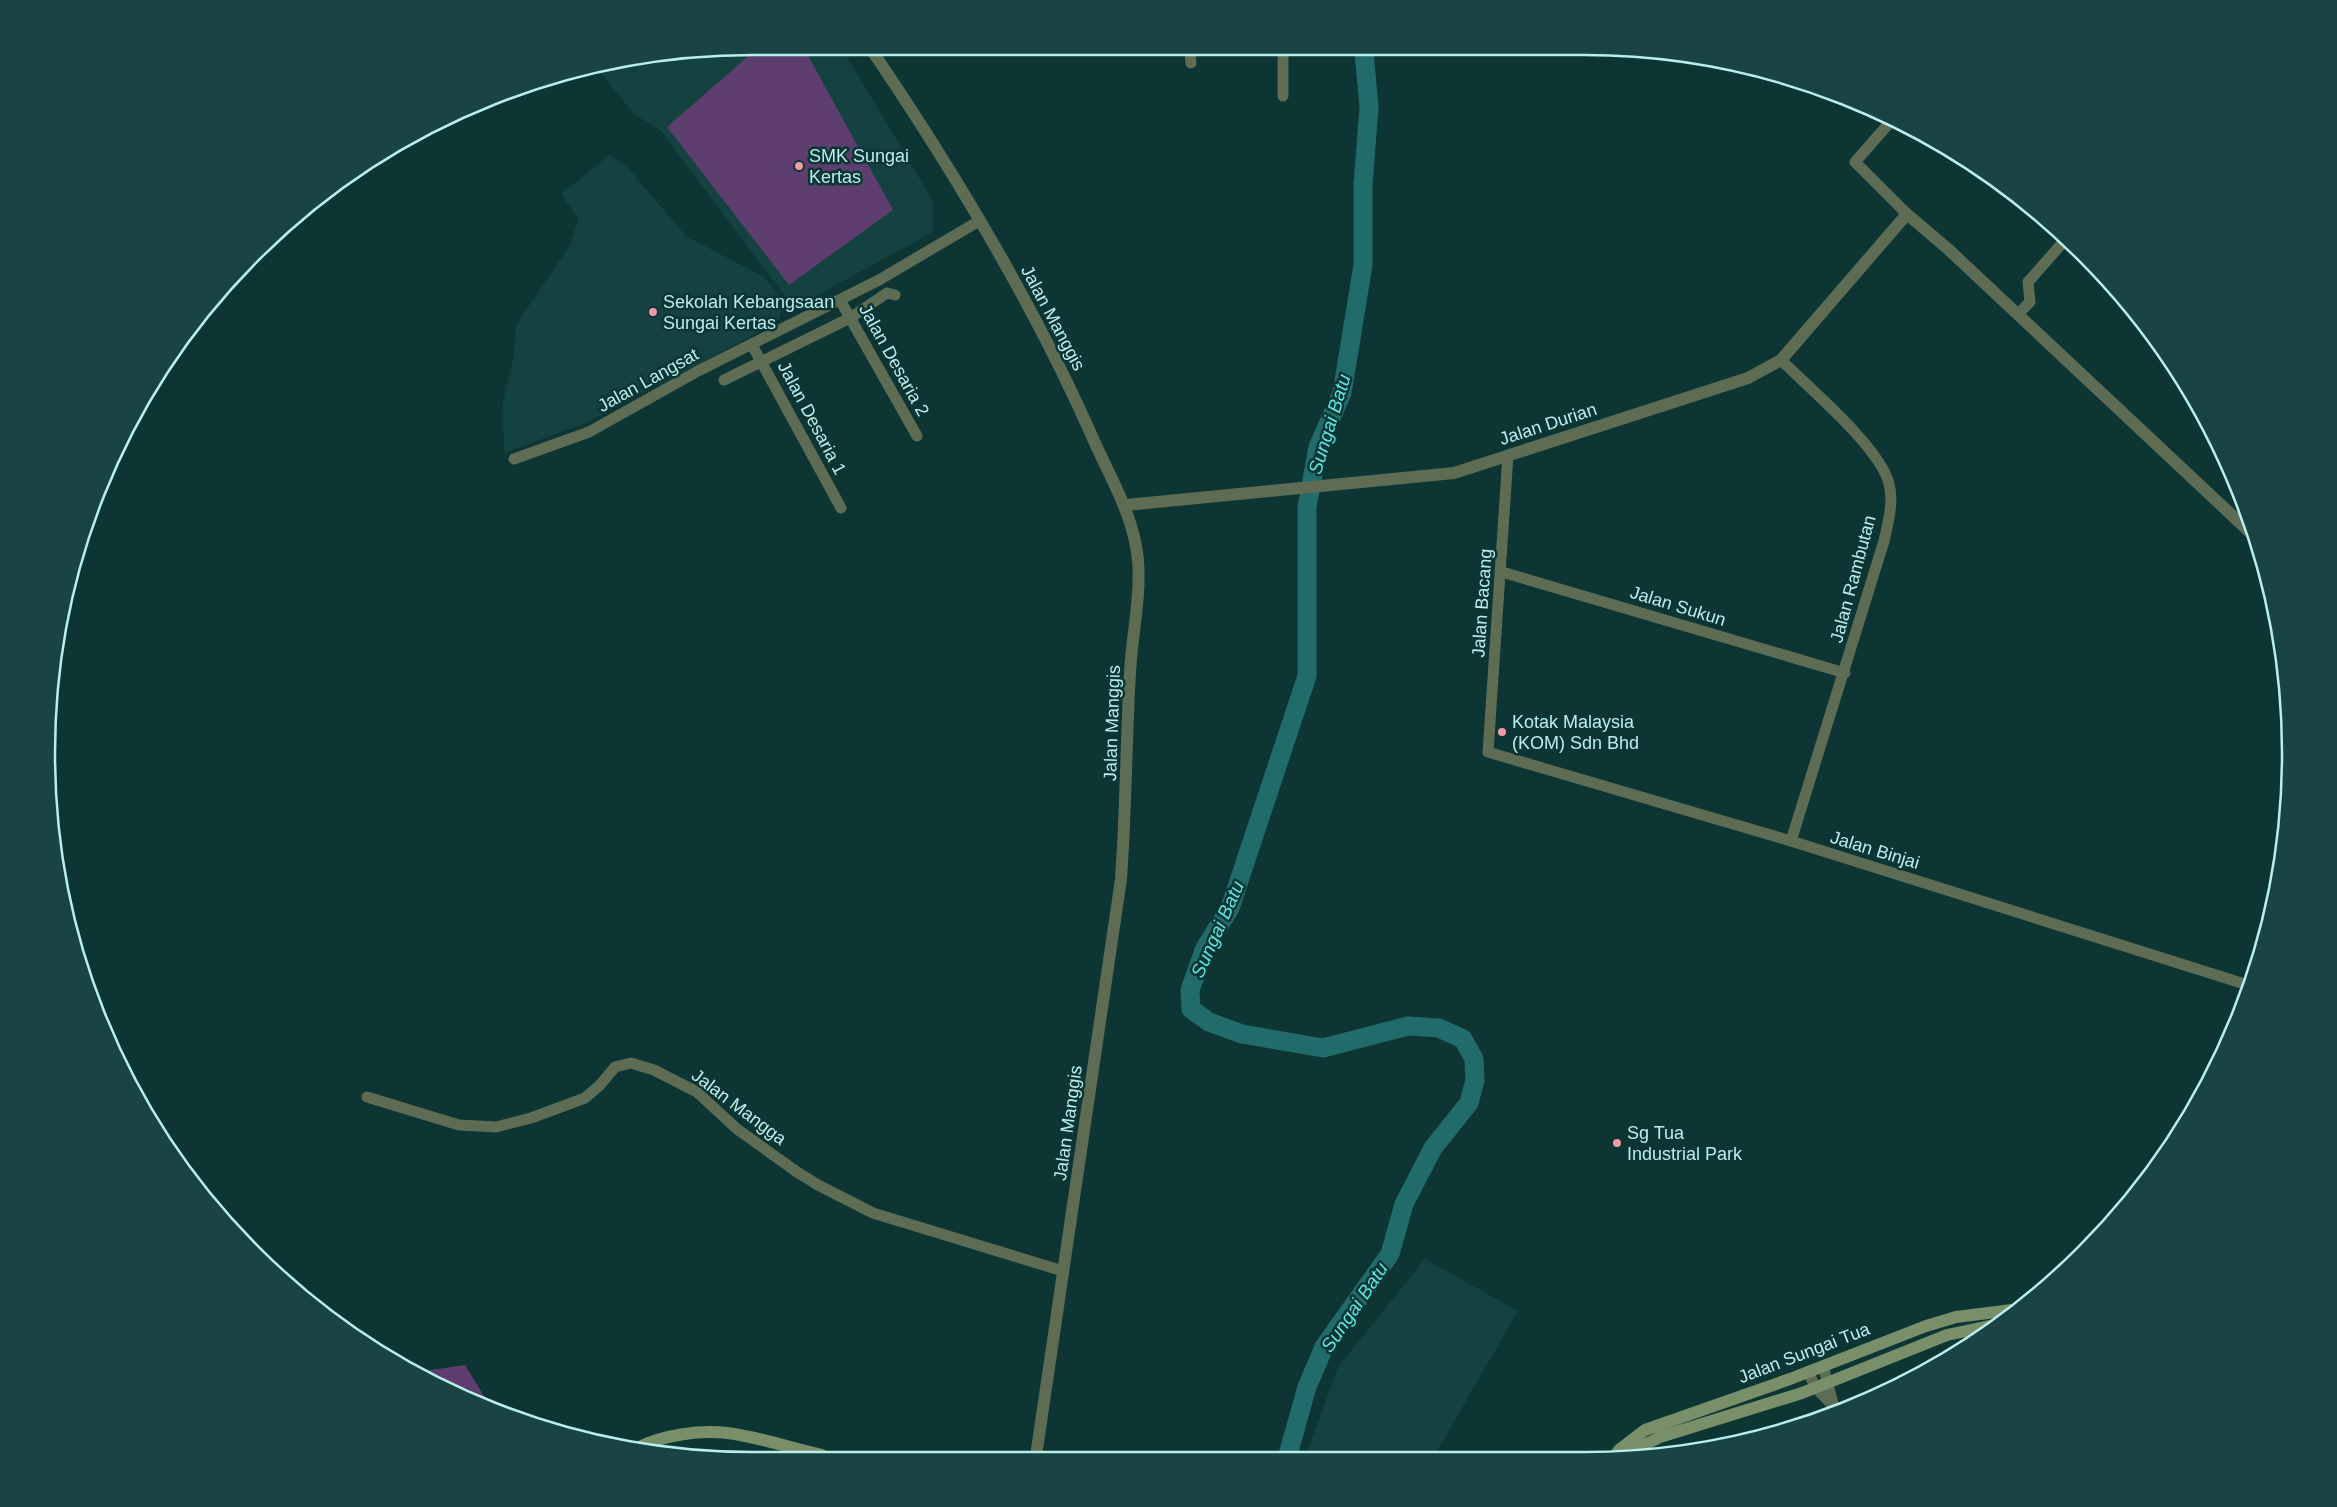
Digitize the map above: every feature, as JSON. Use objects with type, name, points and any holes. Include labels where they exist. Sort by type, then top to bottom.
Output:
[{"type":"main road","name":"Jalan Sungai Tua","points":[[1618,1451],[1646,1430],[1808,1372],[1926,1326],[1956,1317],[2005,1311]]},
{"type":"main road","name":"Jalan Sungai Tua","points":[[1636,1450],[1660,1437],[1816,1388],[1947,1335],[1981,1328]]},
{"type":"main road","points":[[647,1444],[692,1434],[727,1433],[805,1452]]},
{"type":"street","name":"Jalan Manggis","points":[[875,55],[979,221],[1045,335],[1113,484],[1126,506],[1138,558],[1139,581],[1130,672],[1127,801],[1121,879],[1037,1452]]},
{"type":"street","points":[[1283,55],[1284,96]]},
{"type":"street","points":[[1888,125],[1855,162],[1907,214],[1948,248],[2244,527]]},
{"type":"street","name":"Jalan Durian","points":[[1126,506],[1301,490],[1454,473],[1748,378],[1780,360],[1907,214]]},
{"type":"street","name":"Jalan Langsat","points":[[514,459],[589,432],[698,372],[840,300],[979,221]]},
{"type":"street","points":[[2018,314],[2030,302],[2028,282],[2061,245]]},
{"type":"street","points":[[724,380],[850,318],[887,293],[895,295]]},
{"type":"street","name":"Jalan Desaria 2","points":[[840,300],[916,436]]},
{"type":"street","name":"Jalan Desaria 1","points":[[752,345],[840,508]]},
{"type":"street","name":"Jalan Rambutan","points":[[1780,360],[1868,446],[1882,465],[1890,484],[1890,511],[1884,541],[1790,841]]},
{"type":"street","name":"Jalan Bacang","points":[[1488,752],[1502,572],[1508,455]]},
{"type":"street","name":"Jalan Sukun","points":[[1502,572],[1844,673]]},
{"type":"street","name":"Jalan Binjai","points":[[1488,752],[1790,841],[2243,983]]},
{"type":"street","name":"Jalan Mangga","points":[[367,1097],[459,1125],[496,1127],[531,1118],[585,1098],[600,1085],[615,1067],[631,1063],[654,1070],[696,1092],[737,1129],[797,1172],[873,1213],[1064,1271]]},
{"type":"street","points":[[1823,1366],[1834,1405]]},
{"type":"street","points":[[1808,1372],[1816,1388],[1832,1406]]},
{"type":"shaded area","points":[[749,55],[808,55],[893,210],[789,285],[667,127]]},
{"type":"shaded area","name":"SMK Sungai Kertas","points":[[846,55],[933,201],[933,232],[794,308],[660,130],[634,114],[600,72],[662,61],[708,56]]},
{"type":"shaded area","name":"Sekolah Kebangsaan Sungai Kertas","points":[[610,155],[628,168],[687,237],[763,276],[784,301],[778,322],[586,423],[504,453],[503,401],[513,361],[516,325],[571,244],[578,218],[561,194]]},
{"type":"shaded area","points":[[1425,1259],[1518,1311],[1436,1452],[1307,1452],[1338,1367]]},
{"type":"shaded area","points":[[465,1365],[486,1399],[445,1380],[427,1370]]},
{"type":"waterway","name":"Sungai Batu","points":[[1289,1452],[1307,1387],[1324,1347],[1390,1254],[1404,1204],[1433,1148],[1469,1103],[1475,1080],[1474,1059],[1463,1039],[1439,1028],[1408,1026],[1323,1048],[1242,1034],[1209,1022],[1191,1009],[1190,990],[1205,948],[1230,908],[1307,676],[1307,507],[1318,447],[1342,393],[1363,265],[1363,185],[1369,107],[1364,55]]},
{"type":"place","name":"SMK Sungai Kertas","points":[[799,166]]},
{"type":"place","name":"Sekolah Kebangsaan Sungai Kertas","points":[[653,312]]},
{"type":"place","name":"Kotak Malaysia (KOM) Sdn Bhd","points":[[1502,732]]},
{"type":"place","name":"Sg Tua Industrial Park","points":[[1617,1143]]}]
